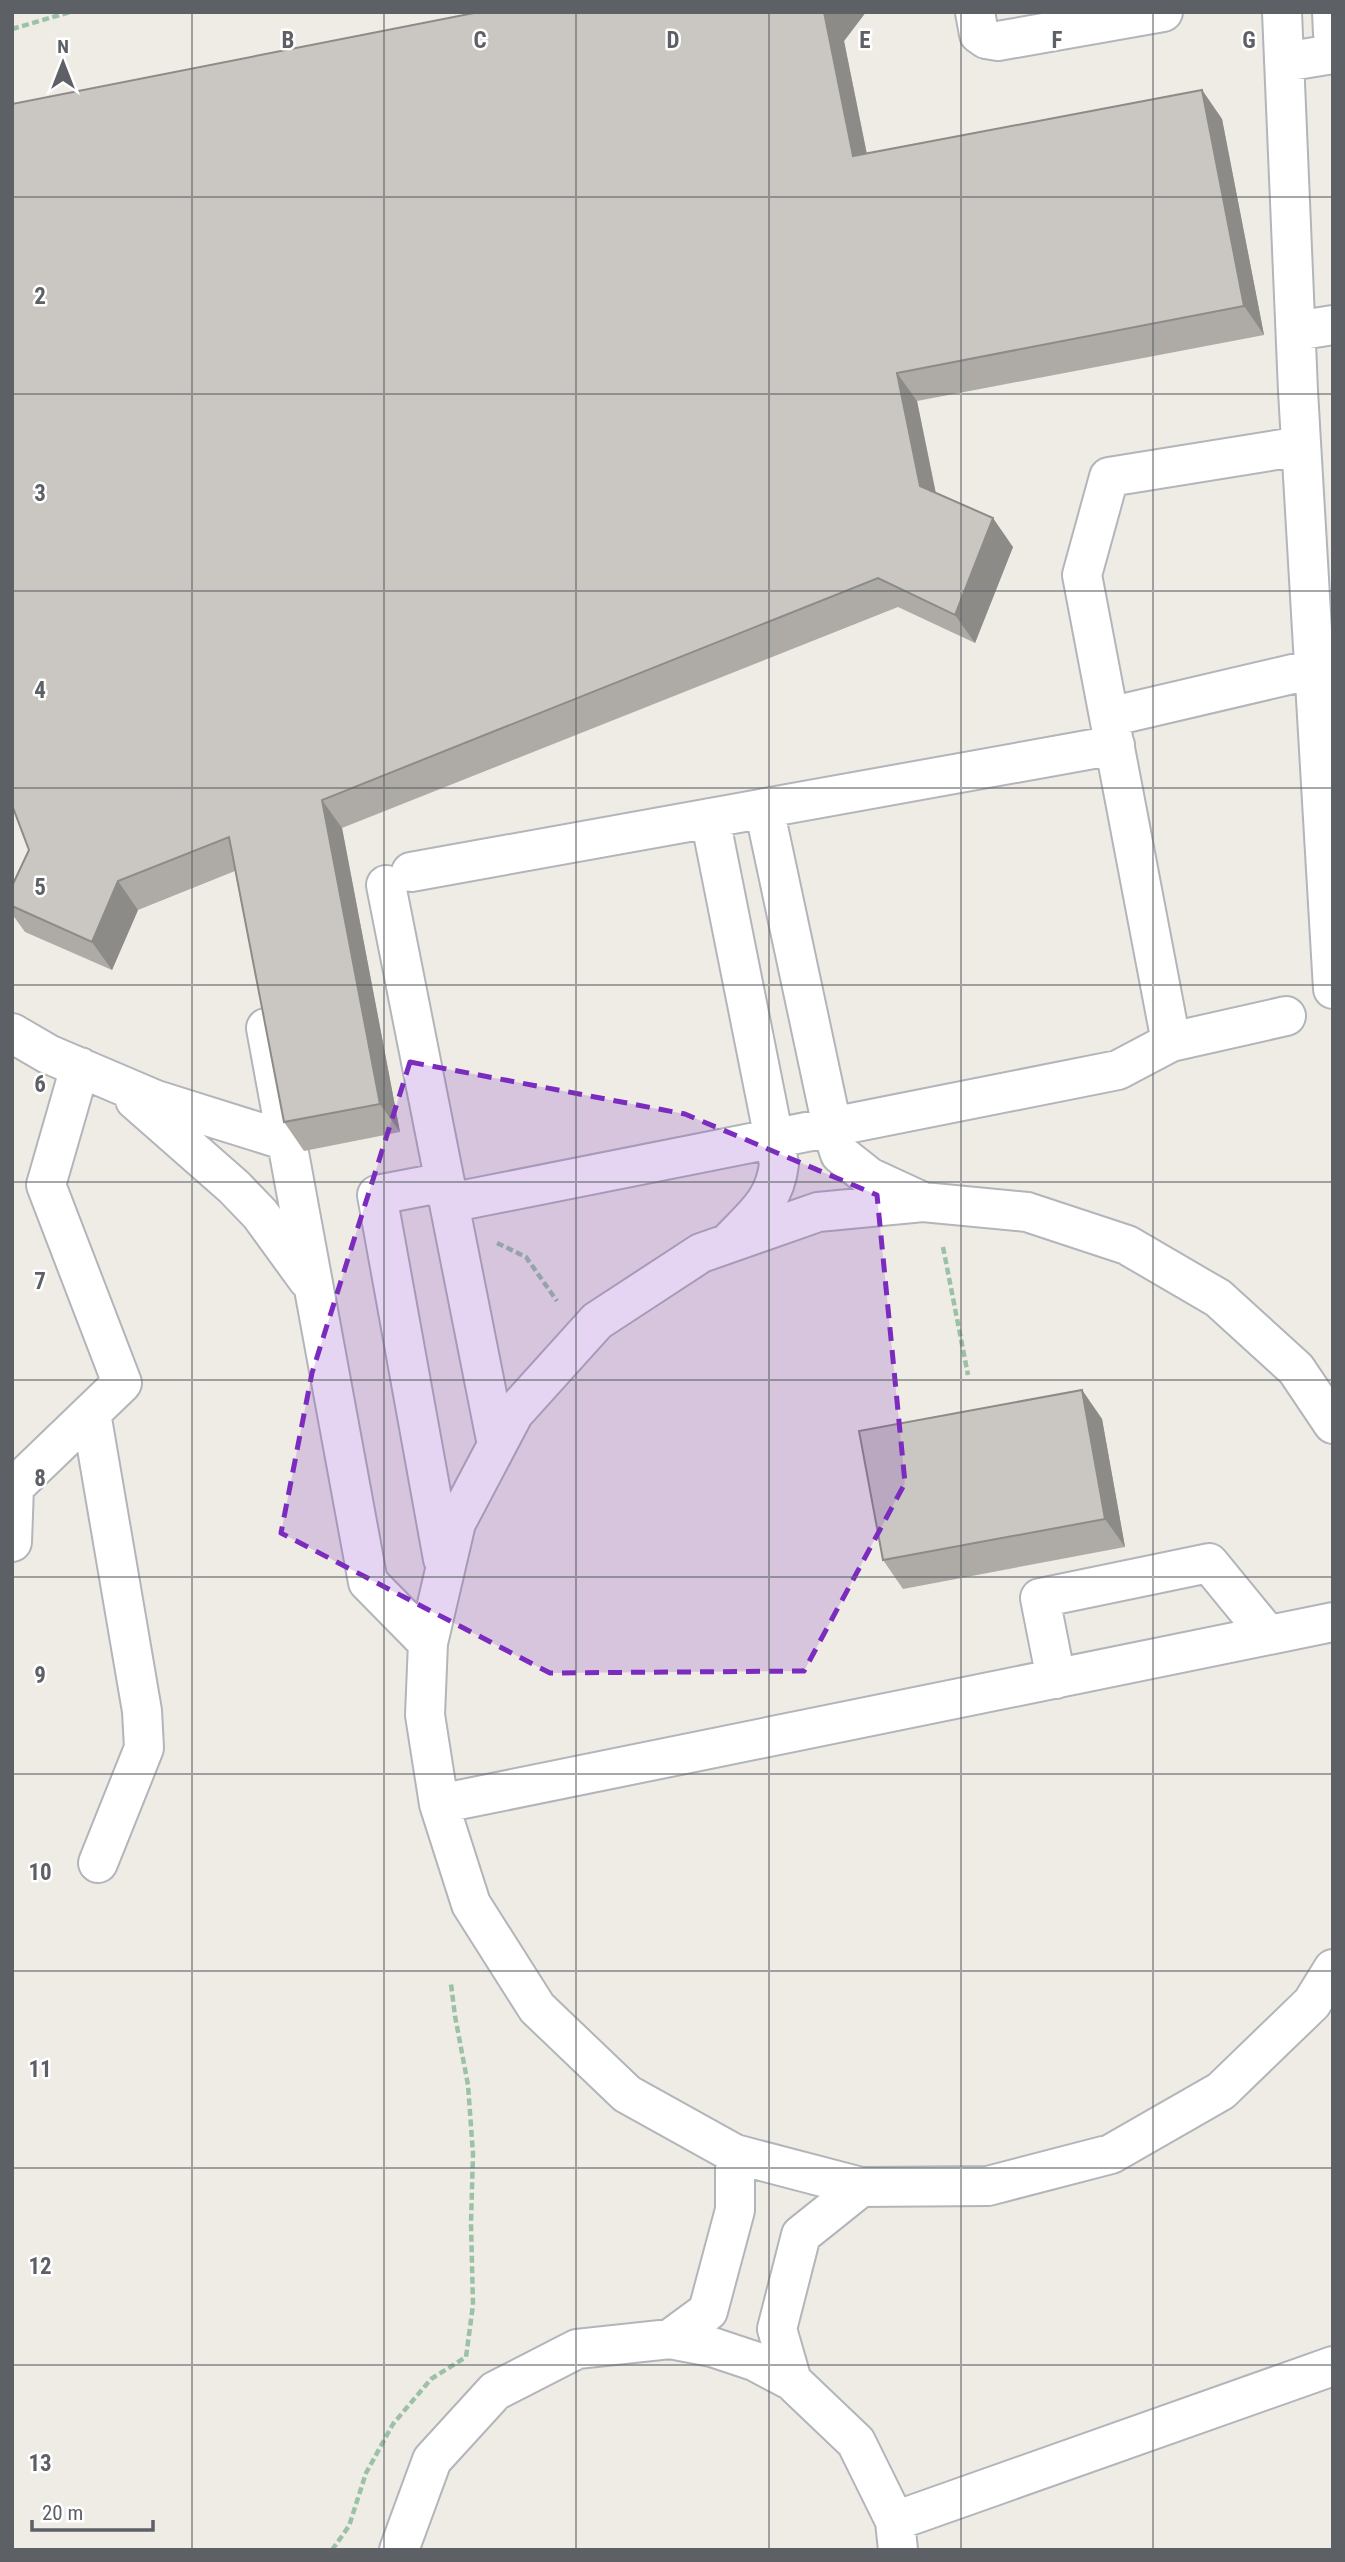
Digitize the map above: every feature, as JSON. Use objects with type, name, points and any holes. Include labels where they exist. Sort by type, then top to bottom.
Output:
[{"type":"street","points":[[975,12],[979,34],[986,39],[998,41],[1163,12]]},
{"type":"street","points":[[1282,12],[1301,446],[1333,989]]},
{"type":"street","points":[[1332,12],[1333,34]]},
{"type":"street","points":[[1284,62],[1333,54]]},
{"type":"street","points":[[1296,331],[1333,325]]},
{"type":"street","points":[[1171,1042],[1082,575],[1109,477],[1301,446]]},
{"type":"street","points":[[497,1445],[447,1192],[399,878],[764,808],[1112,731],[1314,669]]},
{"type":"street","points":[[764,808],[840,1154],[869,1177],[923,1202]]},
{"type":"street","points":[[710,818],[779,1164],[777,1184],[762,1207],[728,1244]]},
{"type":"street","points":[[259,991],[368,1582],[428,1643]]},
{"type":"street","points":[[445,1570],[377,1195],[447,1192],[832,1127],[1118,1070],[1171,1042],[1286,1016]]},
{"type":"street","points":[[12,1033],[48,1054],[156,1100],[287,1141]]},
{"type":"street","points":[[12,1542],[13,1488],[122,1383],[46,1185],[80,1067]]},
{"type":"street","points":[[115,1082],[260,1213],[314,1287]]},
{"type":"street","points":[[1333,1424],[1296,1369],[1218,1298],[1127,1245],[1027,1212],[923,1202],[818,1212],[701,1253],[597,1321],[514,1413],[456,1523],[428,1643],[425,1714],[439,1804],[471,1904],[537,2008],[627,2094],[735,2154],[861,2187],[988,2186],[1111,2154],[1221,2091],[1312,2003],[1333,1969]]},
{"type":"street","points":[[1296,1369],[1325,1384],[1333,1379]]},
{"type":"street","points":[[91,1413],[142,1710],[144,1748],[99,1863]]},
{"type":"street","points":[[1056,1679],[1040,1598],[1209,1563],[1268,1635]]},
{"type":"street","points":[[439,1804],[1333,1622]]},
{"type":"street","points":[[670,2339],[708,2311],[735,2210],[735,2154]]},
{"type":"street","points":[[792,2381],[777,2329],[801,2235],[861,2187]]},
{"type":"street","points":[[399,2550],[432,2460],[495,2391],[577,2349],[670,2339],[712,2347],[754,2361],[792,2381],[856,2442],[897,2535],[1333,2367]]},
{"type":"path","points":[[12,29],[70,12]]},
{"type":"path","points":[[495,1242],[527,1257],[557,1301]]},
{"type":"path","points":[[943,1247],[968,1375]]},
{"type":"path","points":[[332,2550],[349,2526],[366,2473],[393,2424],[431,2379],[466,2357],[473,2305],[473,2154],[468,2085],[454,2016],[451,1984]]},
{"type":"highlighted area","points":[[410,1062],[685,1114],[877,1195],[905,1483],[804,1671],[550,1673],[281,1533],[312,1373]]},
{"type":"building","points":[[479,12],[824,12],[853,156],[1202,90],[1244,306],[897,373],[920,486],[993,518],[955,615],[878,578],[322,800],[380,1104],[284,1122],[229,837],[118,881],[92,942],[12,906],[12,886],[29,850],[12,805],[12,104]]},
{"type":"building","points":[[1082,1390],[1105,1519],[883,1560],[859,1431]]}]
